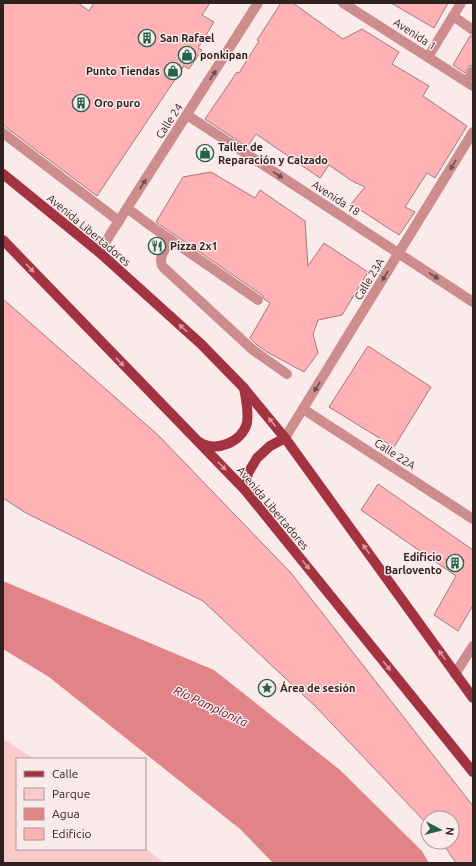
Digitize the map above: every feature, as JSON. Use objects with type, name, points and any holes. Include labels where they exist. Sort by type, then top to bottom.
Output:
[{"type":"main road","name":"Avenida Libertadores","points":[[3,174],[99,252],[201,344],[243,387],[286,438],[473,698]]},
{"type":"main road","name":"Avenida Libertadores","points":[[3,240],[245,490],[473,772]]},
{"type":"main road","points":[[194,438],[210,446],[228,444],[236,439],[242,432],[248,415],[243,387]]},
{"type":"main road","points":[[245,490],[248,473],[257,458],[270,446],[286,438]]},
{"type":"street","name":"Calle 24","points":[[99,252],[258,3]]},
{"type":"street","name":"Avenida 1","points":[[343,3],[470,84]]},
{"type":"street","points":[[428,57],[461,3]]},
{"type":"street","points":[[453,16],[473,30]]},
{"type":"street","points":[[470,84],[473,71]]},
{"type":"street","name":"Avenida 18","points":[[187,115],[473,302]]},
{"type":"street","name":"Calle 23A","points":[[286,438],[473,132]]},
{"type":"street","points":[[3,133],[119,221]]},
{"type":"street","points":[[127,208],[170,240],[258,300]]},
{"type":"street","points":[[170,240],[160,259],[163,267],[253,350],[287,374]]},
{"type":"street","name":"Calle 22A","points":[[304,409],[473,520]]},
{"type":"street","points":[[455,674],[473,646]]},
{"type":"green space","points":[[3,739],[32,758],[16,758],[16,850],[146,850],[146,849],[164,863],[3,863]]},
{"type":"water","name":"Río Pamplonita","points":[[3,581],[214,670],[340,770],[422,851],[429,863],[273,863],[240,829],[49,677],[3,649]]},
{"type":"building","name":"Oro puro","points":[[3,3],[78,3],[89,11],[94,3],[210,3],[202,15],[214,22],[198,48],[202,50],[189,69],[184,66],[97,196],[3,125]]},
{"type":"building","points":[[281,3],[293,3],[343,39],[362,29],[399,52],[392,64],[429,86],[423,96],[467,126],[435,178],[427,173],[405,207],[415,212],[399,235],[351,204],[365,187],[352,181],[329,165],[320,178],[256,134],[247,147],[205,119],[237,72],[239,73],[259,41],[257,40]]},
{"type":"building","points":[[391,3],[448,3],[434,28]]},
{"type":"building","points":[[470,36],[473,36],[473,65],[469,66],[465,73],[453,65]]},
{"type":"building","points":[[211,172],[255,198],[260,190],[305,221],[308,266],[324,243],[368,272],[342,315],[318,320],[313,334],[318,353],[304,372],[267,352],[250,338],[270,303],[264,299],[262,295],[156,222],[183,177]]},
{"type":"building","points":[[3,299],[158,435],[291,573],[473,806],[473,863],[456,863],[447,850],[460,850],[460,810],[420,810],[420,817],[316,707],[203,601],[26,513],[3,498]]},
{"type":"building","points":[[368,346],[431,387],[394,447],[329,407]]},
{"type":"building","name":"Edificio Barlovento","points":[[378,484],[473,550],[473,605],[458,631],[434,615],[456,576],[361,510]]},
{"type":"place","name":"San Rafael","points":[[147,38]]},
{"type":"place","name":"ponkipan","points":[[187,55]]},
{"type":"place","name":"Punto Tiendas","points":[[173,71]]},
{"type":"place","name":"Oro puro","points":[[81,103]]},
{"type":"place","name":"Taller de Reparación y Calzado","points":[[205,153]]},
{"type":"place","name":"Pizza 2x1","points":[[157,246]]},
{"type":"place","name":"Edificio Barlovento","points":[[455,563]]},
{"type":"place","name":"Área de sesión","points":[[267,688]]}]
